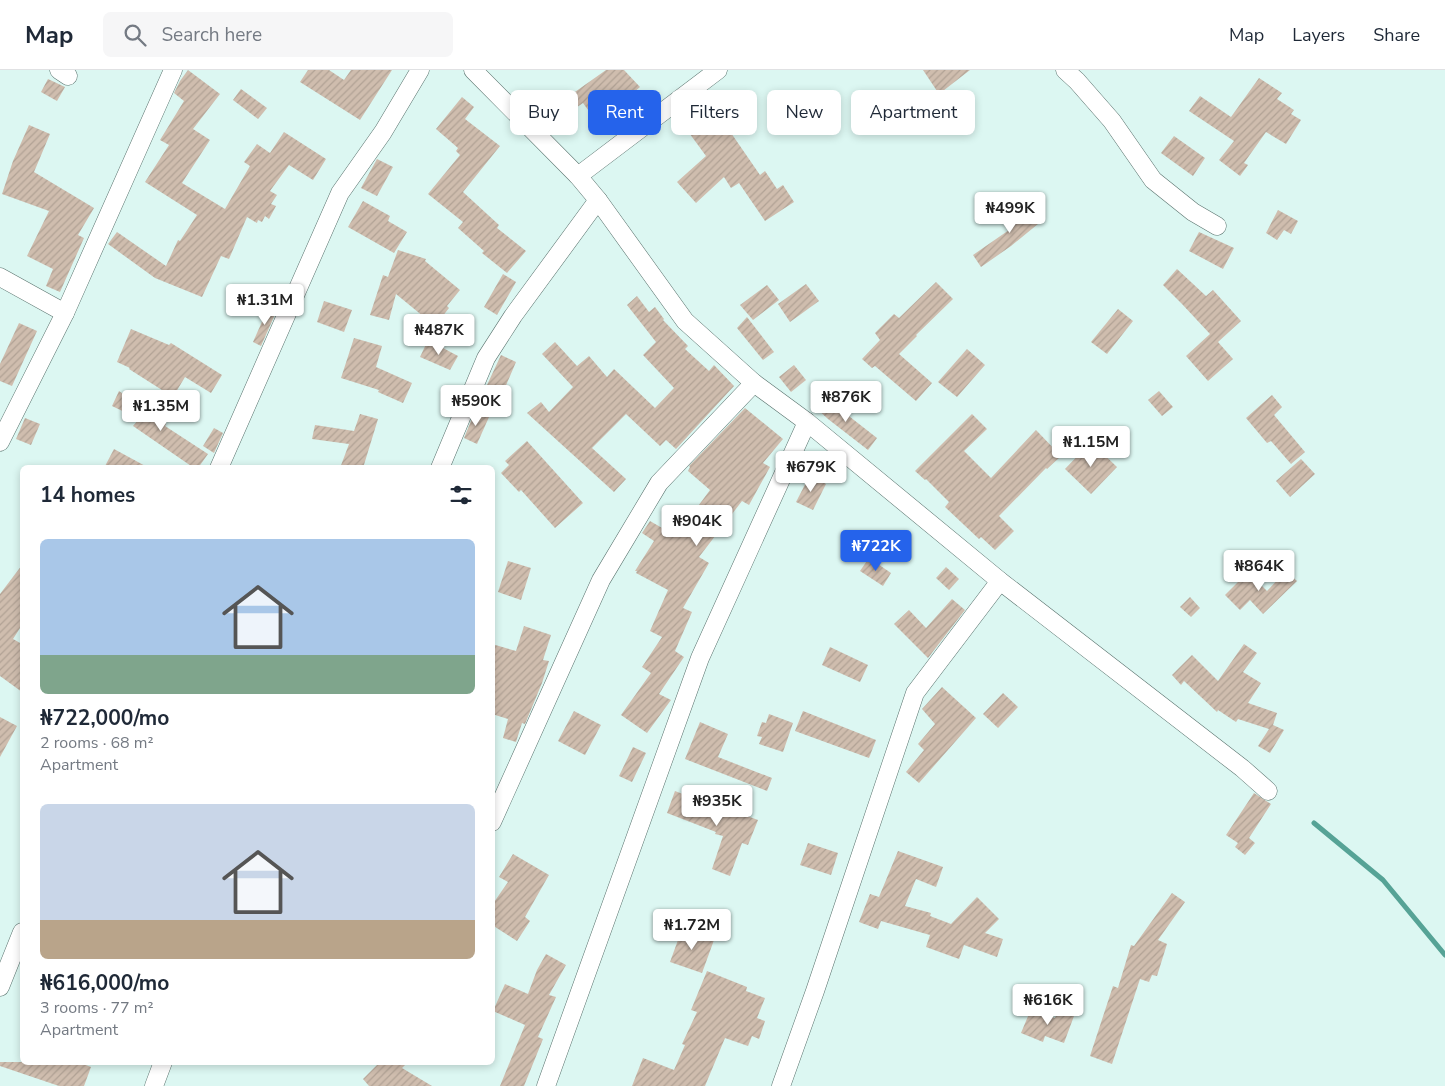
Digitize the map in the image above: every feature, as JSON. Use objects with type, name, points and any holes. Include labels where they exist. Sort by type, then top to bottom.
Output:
[{"type":"street","points":[[0,442],[65,313],[173,70]]},
{"type":"street","points":[[220,465],[340,193],[383,132],[420,70]]},
{"type":"street","points":[[473,70],[578,176],[598,200],[686,321],[754,383],[807,422],[1000,581],[1242,768],[1268,791]]},
{"type":"street","points":[[578,176],[718,70]]},
{"type":"street","points":[[1064,70],[1077,81],[1112,121],[1153,180],[1193,212],[1217,226]]},
{"type":"street","points":[[441,465],[486,358],[598,200]]},
{"type":"street","points":[[0,277],[65,313]]},
{"type":"street","points":[[495,815],[601,580],[659,483],[754,383]]},
{"type":"street","points":[[546,1086],[700,658],[807,422]]},
{"type":"street","points":[[781,1086],[815,991],[915,693],[1000,581]]},
{"type":"street","points":[[0,987],[20,937]]},
{"type":"street","points":[[154,1086],[162,1065]]},
{"type":"building","points":[[188,70],[220,94],[193,129],[210,140],[182,183],[225,209],[250,166],[244,162],[257,144],[270,153],[284,132],[326,159],[313,180],[289,165],[270,191],[277,195],[271,204],[276,206],[269,219],[265,216],[262,222],[258,220],[257,223],[247,217],[229,259],[221,256],[202,297],[155,278],[108,244],[117,232],[166,266],[178,240],[180,241],[197,215],[145,182],[169,145],[160,140],[184,101],[174,93]]},
{"type":"building","points":[[308,70],[329,70],[344,80],[351,70],[392,70],[360,120],[300,82]]},
{"type":"building","points":[[606,70],[624,70],[640,87],[636,90],[588,90],[588,110],[583,103],[578,106],[578,90]]},
{"type":"building","points":[[923,70],[970,70],[944,90],[936,90]]},
{"type":"building","points":[[1259,78],[1282,93],[1277,99],[1294,110],[1291,114],[1301,120],[1286,144],[1266,132],[1244,163],[1248,165],[1240,176],[1219,160],[1234,141],[1189,111],[1200,96],[1231,117]]},
{"type":"building","points":[[48,79],[65,87],[57,101],[41,92]]},
{"type":"building","points":[[241,89],[267,108],[258,119],[233,100]]},
{"type":"building","points":[[462,97],[474,107],[465,119],[500,146],[463,192],[499,225],[497,228],[526,251],[507,273],[482,253],[484,251],[458,228],[463,222],[428,194],[460,155],[456,151],[458,148],[436,129]]},
{"type":"building","points":[[29,125],[50,134],[34,172],[94,208],[78,235],[84,238],[60,292],[46,286],[53,269],[27,256],[49,211],[2,194],[13,161]]},
{"type":"building","points":[[691,135],[732,135],[760,175],[765,171],[777,189],[783,185],[794,202],[765,221],[739,183],[731,188],[724,177],[696,203],[677,182],[706,156]]},
{"type":"building","points":[[1174,136],[1205,158],[1193,176],[1161,153]]},
{"type":"building","points":[[377,159],[393,167],[377,196],[361,188]]},
{"type":"building","points":[[363,201],[390,216],[388,221],[407,232],[394,253],[348,227]]},
{"type":"building","points":[[1031,203],[1044,219],[981,267],[973,255],[1009,230],[1004,225]]},
{"type":"building","points":[[1278,210],[1298,221],[1291,234],[1284,230],[1277,240],[1266,233]]},
{"type":"building","points":[[1199,232],[1234,248],[1223,269],[1189,251]]},
{"type":"building","points":[[398,250],[426,259],[425,261],[460,290],[447,306],[449,308],[435,326],[396,294],[389,320],[370,315],[383,275],[388,277]]},
{"type":"building","points":[[1177,269],[1206,296],[1213,290],[1241,321],[1218,342],[1233,359],[1208,381],[1186,356],[1210,334],[1163,285]]},
{"type":"building","points":[[503,274],[516,282],[497,315],[484,307]]},
{"type":"building","points":[[936,282],[953,299],[899,354],[932,383],[916,401],[875,366],[872,368],[862,359],[880,340],[875,333],[894,314],[899,318]]},
{"type":"building","points":[[806,284],[819,301],[790,322],[778,304]]},
{"type":"building","points":[[767,285],[779,300],[753,320],[740,305]]},
{"type":"building","points":[[637,296],[649,312],[655,307],[663,320],[688,346],[685,349],[709,371],[714,365],[734,386],[676,449],[666,440],[660,446],[626,414],[592,448],[626,479],[614,492],[527,413],[541,402],[549,412],[573,387],[542,354],[555,342],[577,366],[589,356],[607,377],[614,369],[655,408],[674,388],[643,355],[656,342],[627,305]]},
{"type":"building","points":[[324,301],[352,310],[344,332],[317,322]]},
{"type":"building","points":[[269,306],[277,310],[261,346],[253,342]]},
{"type":"building","points":[[1118,309],[1133,321],[1107,354],[1091,342]]},
{"type":"building","points":[[747,317],[774,352],[763,360],[737,328]]},
{"type":"building","points":[[19,323],[37,331],[12,386],[0,381],[0,364]]},
{"type":"building","points":[[131,329],[169,345],[171,343],[222,375],[211,393],[185,377],[173,397],[130,368],[117,362]]},
{"type":"building","points":[[354,338],[382,346],[376,367],[412,383],[403,403],[378,392],[379,390],[341,378]]},
{"type":"building","points":[[428,340],[458,356],[450,370],[420,357]]},
{"type":"building","points":[[967,349],[985,365],[957,397],[938,382]]},
{"type":"building","points":[[501,355],[516,362],[504,390],[503,388],[501,391],[487,385]]},
{"type":"building","points":[[794,365],[806,380],[791,392],[779,377]]},
{"type":"building","points":[[119,391],[166,424],[165,426],[208,454],[200,465],[190,465],[133,426],[139,419],[112,406]]},
{"type":"building","points":[[1159,391],[1173,407],[1162,416],[1148,400]]},
{"type":"building","points":[[826,395],[845,413],[877,438],[868,450],[815,407]]},
{"type":"building","points":[[1272,395],[1282,407],[1274,415],[1305,452],[1291,464],[1271,441],[1267,443],[1246,418]]},
{"type":"building","points":[[745,408],[783,439],[763,463],[770,467],[749,505],[742,501],[699,557],[709,563],[683,608],[692,612],[675,651],[684,657],[659,694],[671,700],[647,733],[621,715],[651,673],[642,667],[662,637],[650,631],[668,590],[635,571],[654,541],[642,533],[650,521],[676,536],[710,490],[688,471],[689,466]]},
{"type":"building","points":[[475,411],[489,417],[477,444],[464,438]]},
{"type":"building","points":[[360,414],[378,419],[364,465],[341,465],[349,444],[312,439],[315,425],[354,431]]},
{"type":"building","points":[[972,414],[987,429],[964,451],[991,478],[1036,430],[1061,456],[1046,468],[999,516],[1014,531],[995,550],[981,537],[979,539],[945,507],[949,502],[915,471]]},
{"type":"building","points":[[25,418],[40,424],[31,445],[16,439]]},
{"type":"building","points":[[214,428],[223,433],[214,453],[203,446]]},
{"type":"building","points":[[527,441],[583,503],[555,528],[521,490],[519,492],[501,473],[509,465],[505,461]]},
{"type":"building","points":[[1091,442],[1117,467],[1091,494],[1065,469]]},
{"type":"building","points":[[114,449],[143,465],[106,465]]},
{"type":"building","points":[[808,451],[832,465],[823,479],[800,464]]},
{"type":"building","points":[[1301,459],[1315,474],[1290,497],[1276,481]]},
{"type":"building","points":[[810,475],[826,484],[813,510],[796,502]]},
{"type":"building","points":[[869,558],[891,573],[883,586],[860,571]]},
{"type":"building","points":[[508,561],[531,568],[521,600],[498,592]]},
{"type":"building","points":[[946,567],[959,579],[949,590],[936,578]]},
{"type":"building","points":[[20,568],[20,628],[13,639],[20,643],[20,691],[0,676],[0,594]]},
{"type":"building","points":[[1286,571],[1297,581],[1263,614],[1250,600],[1240,610],[1225,595],[1248,572],[1267,591]]},
{"type":"building","points":[[1190,597],[1200,608],[1191,617],[1180,607]]},
{"type":"building","points":[[952,599],[965,610],[928,658],[894,624],[909,610],[926,628]]},
{"type":"building","points":[[524,626],[551,635],[543,660],[549,661],[542,683],[525,724],[522,723],[516,742],[503,738],[508,719],[495,715],[495,645],[516,651]]},
{"type":"building","points":[[1244,644],[1257,653],[1243,672],[1261,683],[1248,703],[1277,713],[1273,725],[1284,730],[1270,753],[1258,746],[1269,729],[1238,719],[1236,722],[1218,710],[1217,712],[1184,681],[1181,685],[1172,675],[1192,655],[1218,681]]},
{"type":"building","points":[[830,647],[868,665],[860,682],[822,665]]},
{"type":"building","points":[[942,687],[976,718],[919,783],[906,772],[924,750],[918,744],[935,724],[922,709]]},
{"type":"building","points":[[1003,693],[1018,707],[998,728],[983,714]]},
{"type":"building","points":[[574,711],[601,725],[585,755],[558,741]]},
{"type":"building","points":[[803,711],[876,740],[869,758],[795,731]]},
{"type":"building","points":[[769,714],[793,723],[783,752],[759,744],[762,737],[757,736],[762,722],[766,723]]},
{"type":"building","points":[[0,717],[17,726],[0,757]]},
{"type":"building","points":[[700,722],[728,734],[718,757],[772,778],[767,791],[685,759]]},
{"type":"building","points":[[633,747],[646,753],[632,782],[619,776]]},
{"type":"building","points":[[675,791],[724,810],[726,808],[758,820],[748,845],[742,843],[730,876],[712,869],[723,836],[667,813]]},
{"type":"building","points":[[1254,793],[1271,804],[1249,838],[1255,843],[1245,855],[1235,847],[1238,843],[1226,835]]},
{"type":"building","points":[[808,843],[838,853],[831,875],[800,865]]},
{"type":"building","points":[[898,851],[943,867],[936,887],[916,879],[905,906],[931,913],[930,916],[951,924],[977,897],[999,919],[985,933],[1003,939],[997,957],[964,945],[959,959],[926,947],[930,935],[881,921],[878,929],[859,922],[870,894],[879,897]]},
{"type":"building","points":[[513,854],[549,875],[525,917],[530,921],[517,941],[495,927],[495,901],[508,882],[499,877]]},
{"type":"building","points":[[1172,893],[1185,902],[1158,940],[1167,944],[1157,976],[1152,975],[1149,982],[1140,979],[1112,1064],[1090,1056],[1113,986],[1118,988],[1131,945],[1134,946]]},
{"type":"building","points":[[682,929],[714,940],[702,973],[670,962]]},
{"type":"building","points":[[546,954],[566,965],[549,995],[556,997],[538,1037],[543,1039],[524,1086],[500,1086],[525,1025],[495,1012],[495,1006],[505,984],[528,994],[537,970]]},
{"type":"building","points":[[707,971],[747,987],[746,991],[765,998],[757,1018],[765,1021],[759,1039],[752,1036],[748,1046],[725,1038],[705,1086],[632,1086],[643,1058],[674,1070],[685,1045],[682,1044],[697,1012],[691,1010]]},
{"type":"building","points":[[1031,1009],[1055,1018],[1058,1010],[1074,1016],[1064,1043],[1045,1036],[1043,1042],[1021,1033]]},
{"type":"building","points":[[0,1062],[20,1062],[20,1065],[86,1065],[91,1067],[84,1086],[59,1086],[0,1066]]},
{"type":"building","points":[[377,1065],[405,1065],[402,1068],[432,1086],[369,1086],[363,1079]]},
{"type":"waterway","points":[[1314,823],[1383,880],[1445,955]]}]
